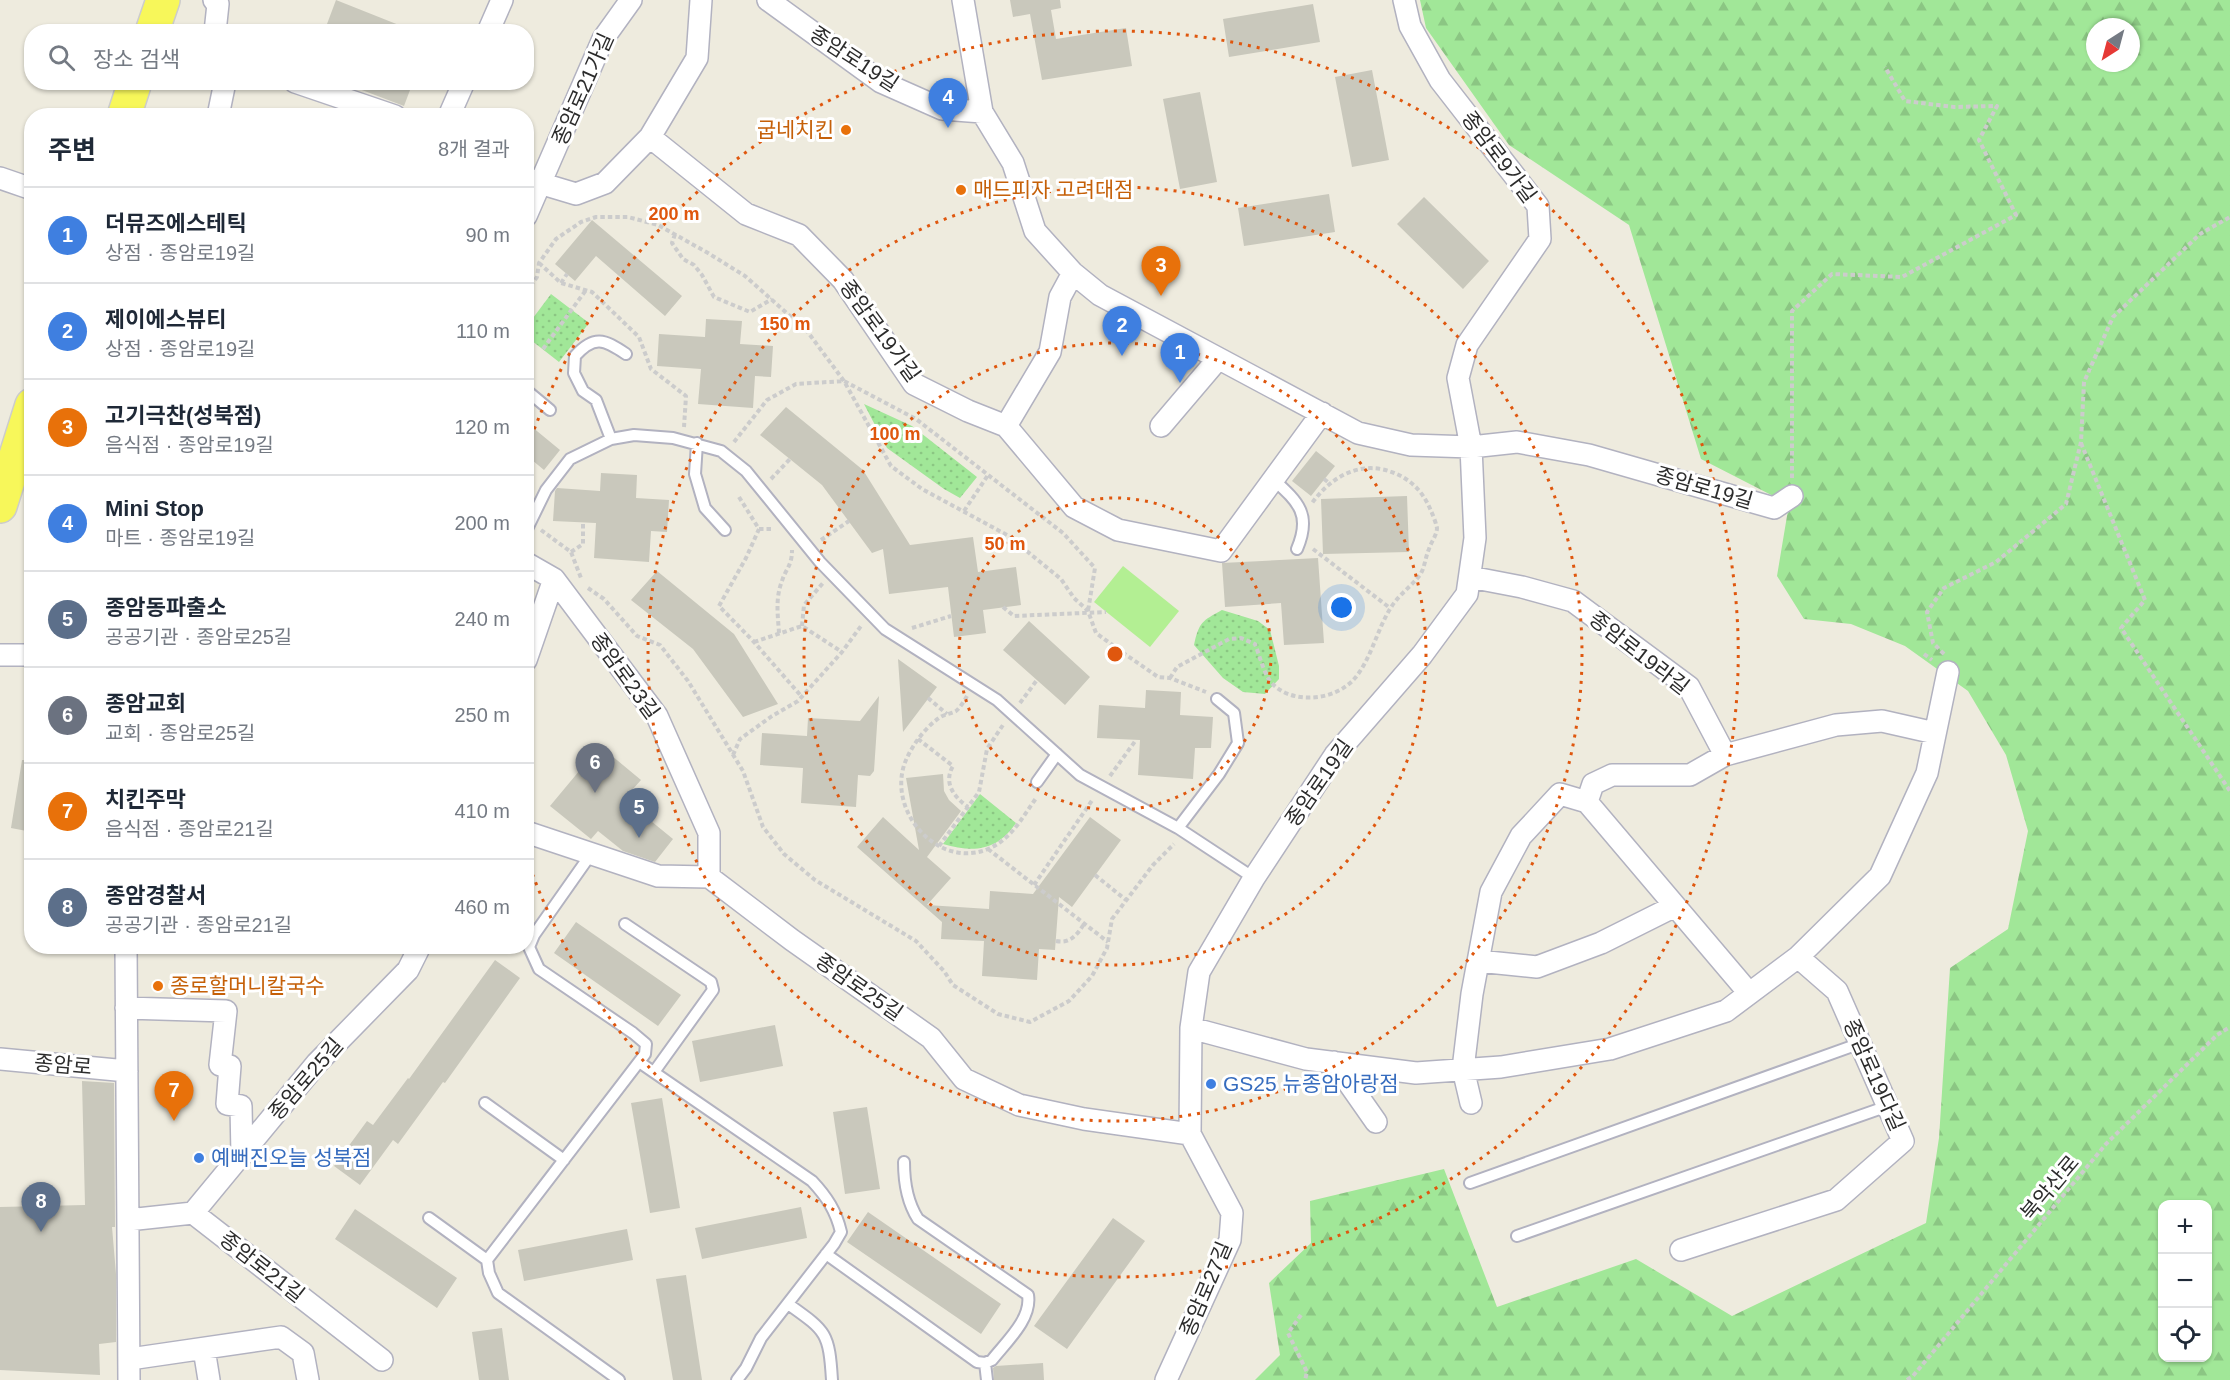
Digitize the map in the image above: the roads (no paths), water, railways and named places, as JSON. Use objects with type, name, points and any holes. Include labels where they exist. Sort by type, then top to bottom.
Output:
[{"type":"main road","points":[[155,24],[163,0]]},
{"type":"main road","points":[[127,108],[132,90]]},
{"type":"main road","points":[[0,506],[24,430]]},
{"type":"street","points":[[214,0],[218,4],[216,24]]},
{"type":"street","points":[[492,24],[502,0]]},
{"type":"street","name":"종암로21가길","points":[[534,182],[603,39],[628,0]]},
{"type":"street","points":[[534,182],[576,194],[604,183],[650,136],[697,58],[701,0]]},
{"type":"street","name":"종암로19길","points":[[768,0],[881,82],[942,109],[981,112]]},
{"type":"street","name":"종암로19길","points":[[963,0],[981,112],[1014,163],[1035,231],[1073,273],[1100,295],[1358,433],[1412,445],[1471,447],[1517,442],[1589,455],[1774,508],[1792,496]]},
{"type":"street","name":"종암로9가길","points":[[1404,0],[1410,26],[1440,80],[1538,206],[1540,239],[1467,345],[1458,378],[1471,447]]},
{"type":"street","points":[[220,108],[223,90]]},
{"type":"street","points":[[319,90],[371,108]]},
{"type":"street","points":[[453,108],[460,90]]},
{"type":"street","name":"종암로19가길","points":[[650,136],[746,214],[799,235],[843,280],[914,384],[968,411],[1006,426],[1074,507],[1118,530],[1221,551],[1322,413]]},
{"type":"street","points":[[0,178],[24,186]]},
{"type":"street","points":[[1006,426],[1050,352],[1060,297],[1073,273]]},
{"type":"street","points":[[1161,426],[1218,359]]},
{"type":"street","name":"종암로19길","points":[[1190,1134],[1191,1028],[1199,972],[1254,878],[1335,755],[1422,656],[1467,594],[1474,538],[1471,447]]},
{"type":"street","name":"종암로23길","points":[[534,568],[554,579],[657,716],[709,833],[709,877]]},
{"type":"street","name":"종암로19라길","points":[[1470,577],[1522,587],[1573,601],[1689,687],[1725,755]]},
{"type":"street","points":[[534,637],[554,579]]},
{"type":"street","points":[[0,655],[24,655]]},
{"type":"street","points":[[1191,1028],[1306,1059],[1416,1073],[1501,1067],[1610,1049],[1726,1011],[1798,957],[1880,876],[1927,773],[1948,672]]},
{"type":"street","points":[[1587,802],[1593,784],[1612,775],[1690,775],[1725,755],[1836,725],[1882,721],[1935,733]]},
{"type":"street","points":[[1471,1103],[1463,1069],[1472,994],[1491,892],[1521,836],[1560,794],[1587,802],[1749,993]]},
{"type":"street","points":[[534,835],[658,876],[709,877]]},
{"type":"street","name":"종암로25길","points":[[709,877],[792,940],[932,1038],[964,1079],[1019,1105],[1084,1119],[1190,1134]]},
{"type":"street","points":[[1478,961],[1537,967],[1601,943],[1675,906]]},
{"type":"street","points":[[126,954],[129,1370],[204,1348],[281,1337],[303,1353],[308,1380]]},
{"type":"street","name":"종암로25길","points":[[193,1213],[317,1063],[408,970],[416,954]]},
{"type":"street","name":"종암로19다길","points":[[1681,1250],[1836,1200],[1903,1141],[1837,991],[1798,957]]},
{"type":"street","points":[[126,1008],[226,1011],[220,1065],[230,1066],[227,1104],[241,1106],[242,1155]]},
{"type":"street","name":"종암로","points":[[0,1059],[127,1071]]},
{"type":"street","points":[[1334,1062],[1376,1122]]},
{"type":"street","name":"종암로27길","points":[[1166,1380],[1230,1240],[1232,1214],[1190,1134]]},
{"type":"street","points":[[128,1220],[193,1213]]},
{"type":"street","name":"종암로21길","points":[[193,1213],[382,1360]]},
{"type":"street","points":[[204,1348],[209,1380]]},
{"type":"lane","points":[[611,439],[596,400],[583,391],[574,373],[575,356],[586,344],[599,341],[610,343],[626,354]]},
{"type":"lane","points":[[534,397],[550,410]]},
{"type":"lane","points":[[534,515],[546,490],[570,459],[611,439],[634,435],[674,438],[721,452],[746,471],[820,562],[885,629],[996,700],[1080,775],[1100,789],[1181,830],[1254,878]]},
{"type":"lane","points":[[697,443],[695,474],[705,508],[725,530]]},
{"type":"lane","points":[[1273,479],[1295,499],[1303,515],[1303,535],[1299,544]]},
{"type":"lane","points":[[1181,830],[1239,743],[1234,713],[1212,696]]},
{"type":"lane","points":[[1039,787],[1057,754]]},
{"type":"lane","points":[[534,935],[591,854]]},
{"type":"lane","points":[[625,924],[711,982],[713,990],[654,1072]]},
{"type":"lane","points":[[487,1260],[645,1054],[646,1044],[633,1032],[539,969],[532,954]]},
{"type":"lane","points":[[1470,1183],[1861,1043]]},
{"type":"lane","points":[[639,1062],[812,1181],[830,1201],[841,1232],[761,1338],[746,1368],[736,1380]]},
{"type":"lane","points":[[485,1103],[564,1160]]},
{"type":"lane","points":[[1517,1236],[1888,1106]]},
{"type":"lane","points":[[826,1254],[977,1362],[985,1363],[992,1360],[1027,1314],[1030,1305],[1028,1295],[918,1219],[907,1194],[904,1162]]},
{"type":"lane","points":[[429,1218],[487,1260],[489,1273],[498,1293],[619,1380]]},
{"type":"lane","points":[[788,1304],[816,1324],[827,1339],[831,1352],[832,1380]]},
{"type":"lane","points":[[985,1363],[987,1380]]},
{"type":"place","name":"Mini Stop","points":[[948,128]]},
{"type":"place","name":"굽네치킨","points":[[846,130]]},
{"type":"place","name":"매드피자 고려대점","points":[[961,190]]},
{"type":"place","name":"고기극찬(성북점)","points":[[1161,296]]},
{"type":"place","name":"제이에스뷰티","points":[[1122,356]]},
{"type":"place","name":"더뮤즈에스테틱","points":[[1180,383]]},
{"type":"place","name":"종암교회","points":[[595,793]]},
{"type":"place","name":"종암동파출소","points":[[639,838]]},
{"type":"place","name":"종로할머니칼국수","points":[[158,986]]},
{"type":"place","name":"GS25 뉴종암아랑점","points":[[1211,1084]]},
{"type":"place","name":"치킨주막","points":[[174,1121]]},
{"type":"place","name":"예뻐진오늘 성북점","points":[[199,1158]]},
{"type":"place","name":"종암경찰서","points":[[41,1232]]}]
